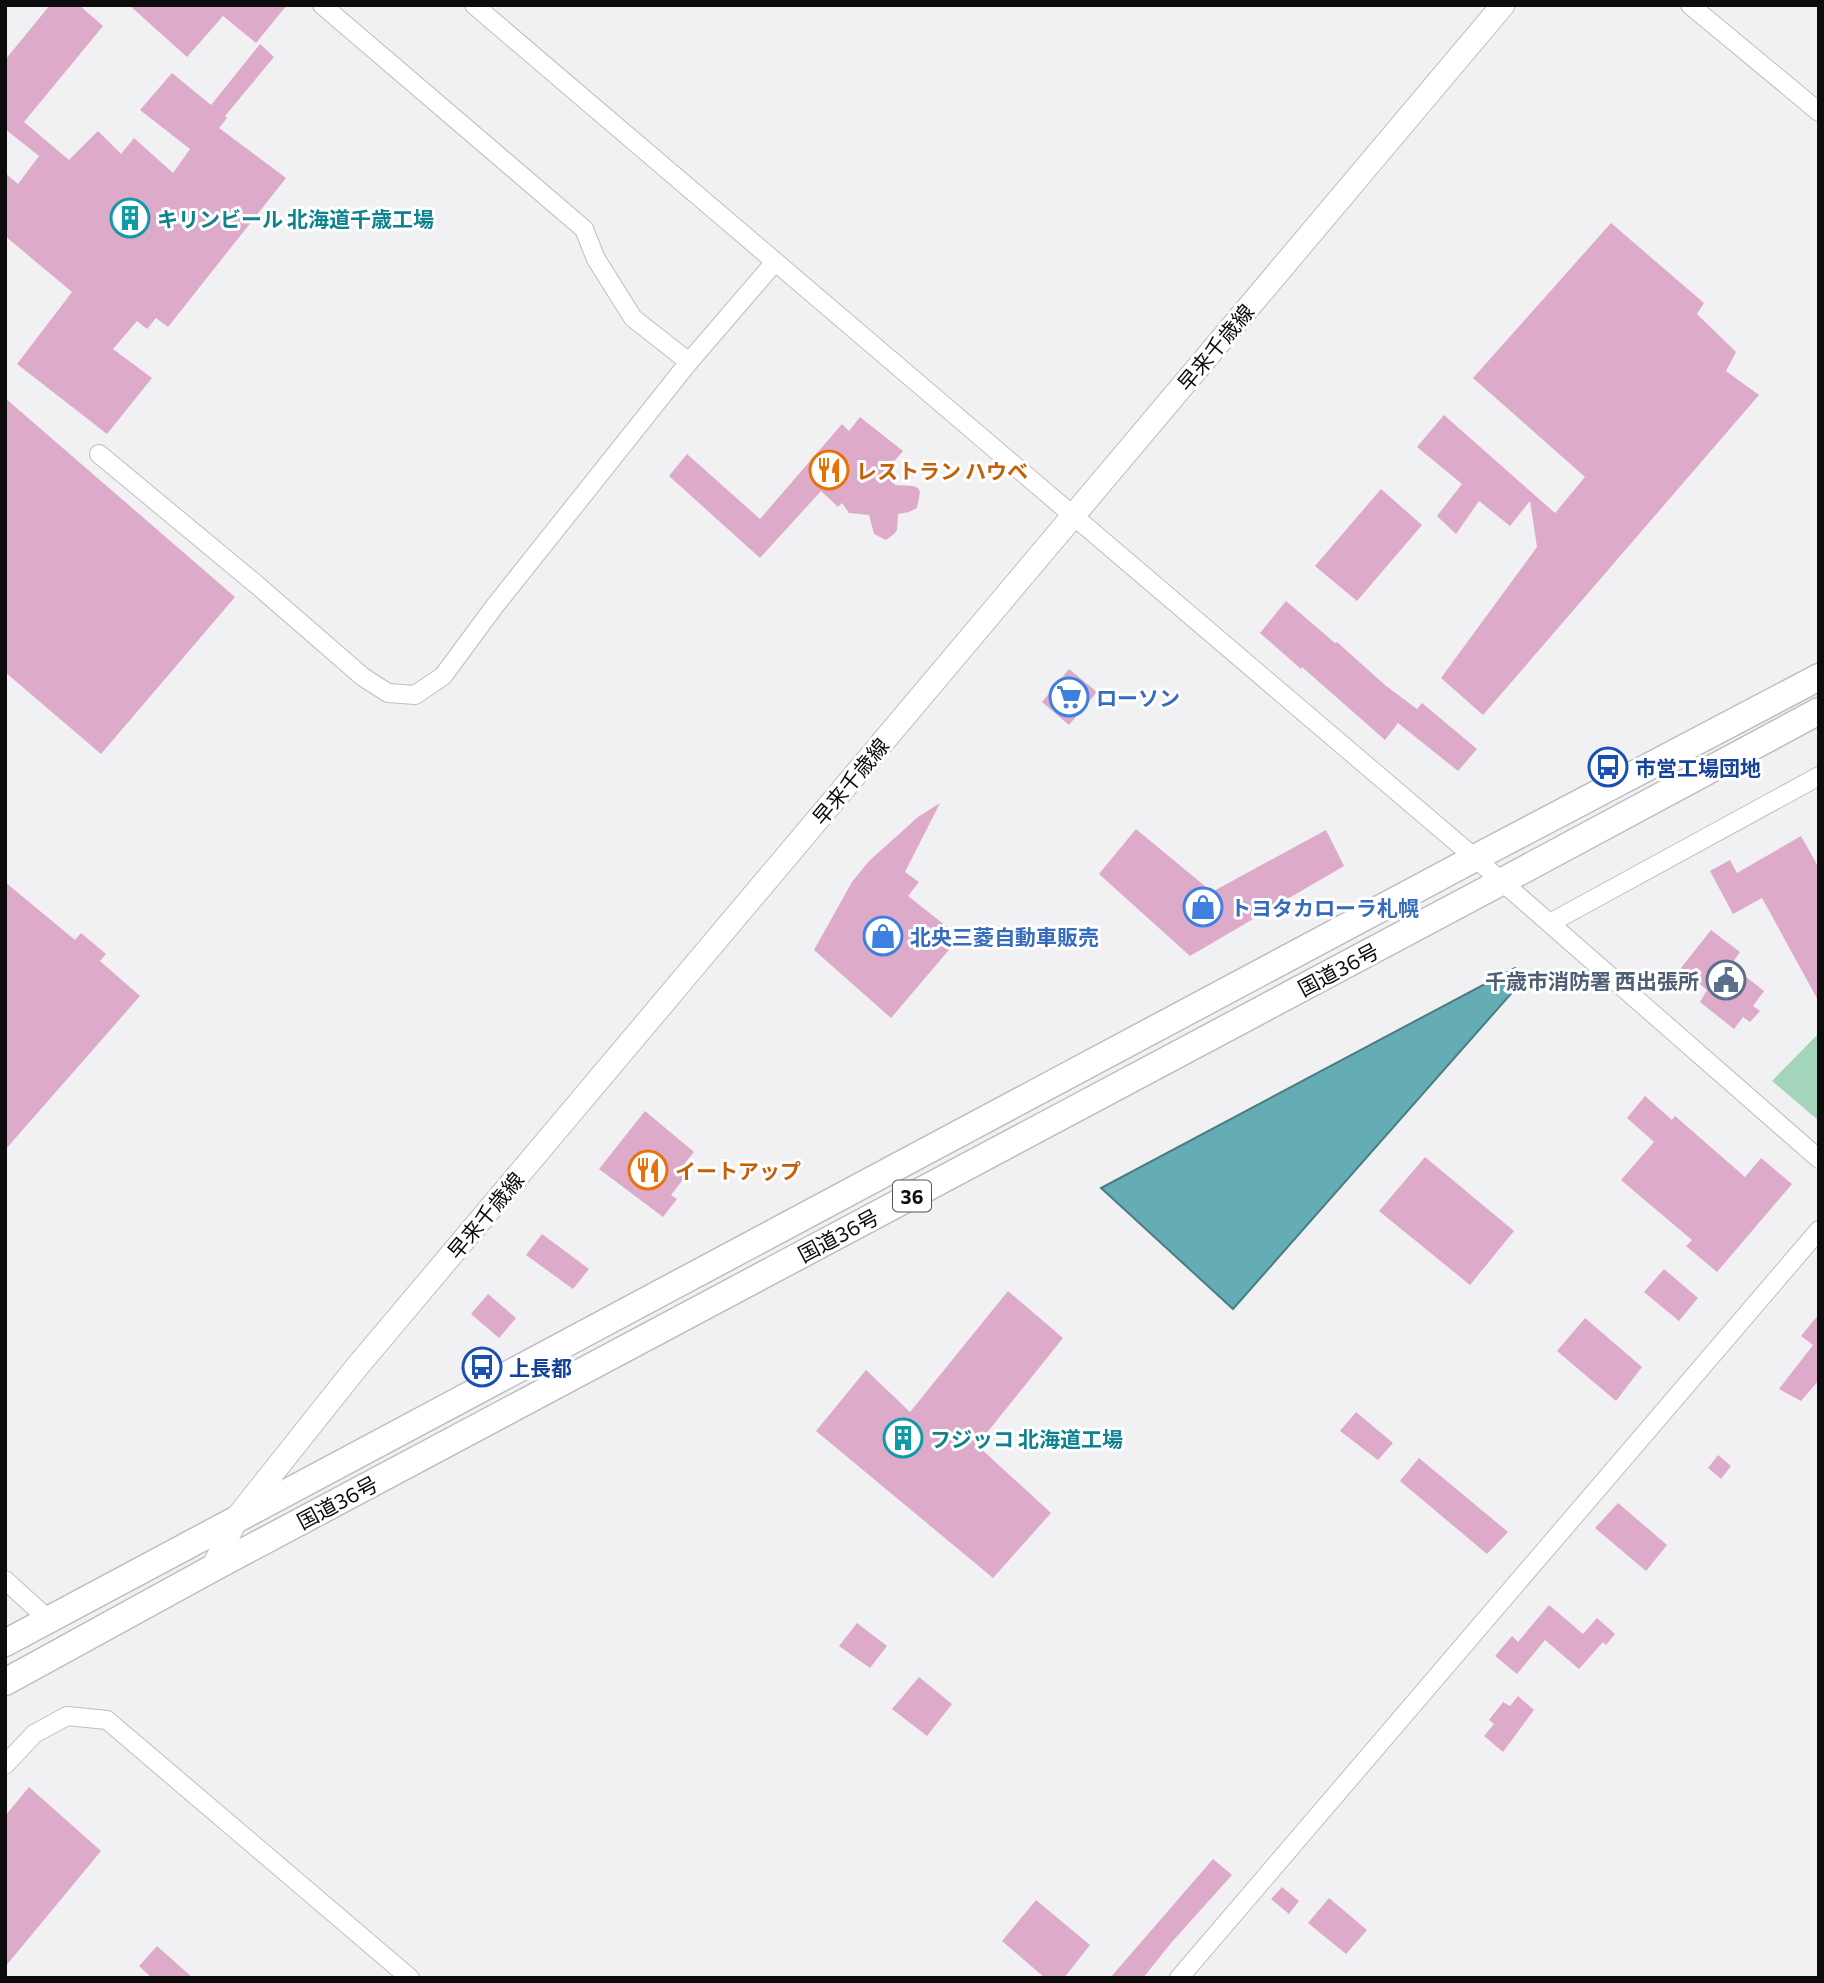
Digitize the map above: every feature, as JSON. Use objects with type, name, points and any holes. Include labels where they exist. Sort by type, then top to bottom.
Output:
[{"type":"highway","name":"国道36号","points":[[5,1643],[1819,677]]},
{"type":"highway","name":"国道36号","points":[[5,1682],[213,1568],[1819,711]]},
{"type":"main road","name":"早来千歳線","points":[[213,1568],[236,1519],[356,1368],[1503,5]]},
{"type":"street","points":[[322,5],[584,229],[596,259],[633,318],[689,362]]},
{"type":"street","points":[[474,5],[1475,858],[1819,1159]]},
{"type":"street","points":[[1690,5],[1819,112]]},
{"type":"street","points":[[99,454],[363,677],[388,693],[415,695],[443,676],[494,607],[689,362],[775,262]]},
{"type":"street","points":[[1550,923],[1819,776]]},
{"type":"street","points":[[1179,1978],[1819,1230]]},
{"type":"street","points":[[5,1580],[49,1620]]},
{"type":"street","points":[[5,1765],[34,1734],[67,1716],[107,1720],[410,1978]]},
{"type":"green space","points":[[1819,1033],[1819,1121],[1772,1081]]},
{"type":"water","points":[[1515,968],[1524,979],[1233,1309],[1101,1188]]},
{"type":"building","name":"キリンビール 北海道千歳工場","points":[[50,5],[79,5],[103,26],[24,122],[69,160],[98,131],[121,154],[134,138],[173,173],[190,149],[140,110],[172,73],[211,105],[260,44],[274,57],[225,116],[227,118],[219,128],[286,178],[168,327],[156,318],[147,329],[137,321],[113,349],[152,378],[107,434],[17,364],[72,292],[5,236],[5,173],[18,184],[39,156],[5,129],[5,60]]},
{"type":"building","points":[[129,5],[287,5],[256,43],[223,16],[187,57]]},
{"type":"building","points":[[1611,223],[1704,303],[1697,314],[1736,352],[1726,371],[1759,395],[1483,715],[1441,678],[1537,547],[1530,501],[1510,526],[1479,501],[1456,534],[1437,516],[1462,484],[1417,447],[1444,415],[1555,513],[1585,477],[1473,378]]},
{"type":"building","points":[[5,398],[235,597],[101,754],[5,672]]},
{"type":"building","points":[[860,417],[903,451],[891,465],[895,485],[913,486],[920,492],[917,508],[898,514],[897,530],[886,540],[874,534],[869,515],[849,513],[842,503],[838,507],[821,491],[760,558],[669,476],[687,454],[760,519],[842,424],[849,431]]},
{"type":"building","points":[[1381,489],[1422,525],[1357,601],[1315,566]]},
{"type":"building","points":[[1286,601],[1385,685],[1417,709],[1422,703],[1477,749],[1458,771],[1398,723],[1385,740],[1260,633]]},
{"type":"building","name":"ローソン","points":[[1069,669],[1097,692],[1069,725],[1042,702]]},
{"type":"building","points":[[940,803],[905,872],[919,882],[908,896],[960,937],[891,1018],[814,950],[852,882],[869,861],[918,817]]},
{"type":"building","points":[[1136,829],[1212,892],[1326,830],[1344,866],[1190,956],[1099,874]]},
{"type":"building","points":[[1801,836],[1819,868],[1819,1002],[1762,898],[1733,914],[1710,871],[1730,860],[1737,873]]},
{"type":"building","points":[[5,882],[75,940],[81,933],[106,954],[100,961],[140,996],[5,1150]]},
{"type":"building","points":[[1711,930],[1740,952],[1731,965],[1764,991],[1753,1006],[1760,1011],[1750,1022],[1743,1017],[1734,1029],[1700,1002],[1707,990],[1681,968]]},
{"type":"building","points":[[1645,1096],[1672,1120],[1675,1116],[1745,1177],[1761,1158],[1792,1184],[1717,1272],[1686,1246],[1692,1240],[1621,1180],[1654,1142],[1627,1118]]},
{"type":"building","points":[[645,1111],[694,1152],[678,1172],[685,1177],[671,1195],[677,1199],[663,1217],[599,1169]]},
{"type":"building","points":[[1425,1157],[1514,1231],[1470,1285],[1379,1211]]},
{"type":"building","points":[[542,1234],[589,1269],[573,1289],[526,1255]]},
{"type":"building","points":[[1664,1269],[1698,1298],[1679,1321],[1644,1292]]},
{"type":"building","name":"フジッコ 北海道工場","points":[[1008,1291],[1063,1338],[977,1445],[1051,1513],[993,1578],[816,1431],[866,1370],[910,1412]]},
{"type":"building","points":[[488,1294],[516,1318],[499,1338],[471,1314]]},
{"type":"building","points":[[1819,1314],[1819,1380],[1801,1401],[1779,1389],[1813,1345],[1801,1336]]},
{"type":"building","points":[[1585,1318],[1642,1367],[1616,1401],[1557,1351]]},
{"type":"building","points":[[1356,1412],[1393,1443],[1378,1460],[1340,1431]]},
{"type":"building","points":[[1718,1455],[1731,1466],[1721,1479],[1708,1468]]},
{"type":"building","points":[[1419,1458],[1508,1532],[1487,1554],[1400,1481]]},
{"type":"building","points":[[1618,1503],[1667,1545],[1646,1571],[1595,1528]]},
{"type":"building","points":[[1549,1605],[1583,1634],[1597,1618],[1615,1634],[1606,1645],[1603,1642],[1579,1669],[1545,1640],[1517,1674],[1495,1656],[1512,1636],[1518,1642]]},
{"type":"building","points":[[857,1623],[887,1646],[870,1668],[839,1646]]},
{"type":"building","points":[[919,1677],[952,1704],[927,1736],[892,1709]]},
{"type":"building","points":[[1518,1696],[1534,1710],[1503,1752],[1484,1736],[1494,1724],[1489,1720],[1503,1702],[1510,1706]]},
{"type":"building","points":[[29,1787],[101,1851],[5,1967],[5,1816]]},
{"type":"building","points":[[1213,1859],[1232,1875],[1143,1978],[1110,1978]]},
{"type":"building","points":[[1282,1887],[1299,1901],[1289,1914],[1271,1899]]},
{"type":"building","points":[[1329,1898],[1367,1930],[1346,1954],[1308,1923]]},
{"type":"building","points":[[1036,1900],[1090,1945],[1064,1978],[1045,1978],[1002,1941]]},
{"type":"building","points":[[157,1946],[193,1978],[152,1978],[139,1966]]},
{"type":"place","name":"キリンビール 北海道千歳工場","points":[[130,218]]},
{"type":"place","name":"レストラン ハウベ","points":[[829,470]]},
{"type":"place","name":"ローソン","points":[[1069,697]]},
{"type":"place","name":"市営工場団地","points":[[1608,767]]},
{"type":"place","name":"トヨタカローラ札幌","points":[[1203,907]]},
{"type":"place","name":"北央三菱自動車販売","points":[[883,936]]},
{"type":"place","name":"千歳市消防署 西出張所","points":[[1726,980]]},
{"type":"place","name":"イートアップ","points":[[648,1170]]},
{"type":"place","name":"上長都","points":[[482,1367]]},
{"type":"place","name":"フジッコ 北海道工場","points":[[903,1438]]}]
